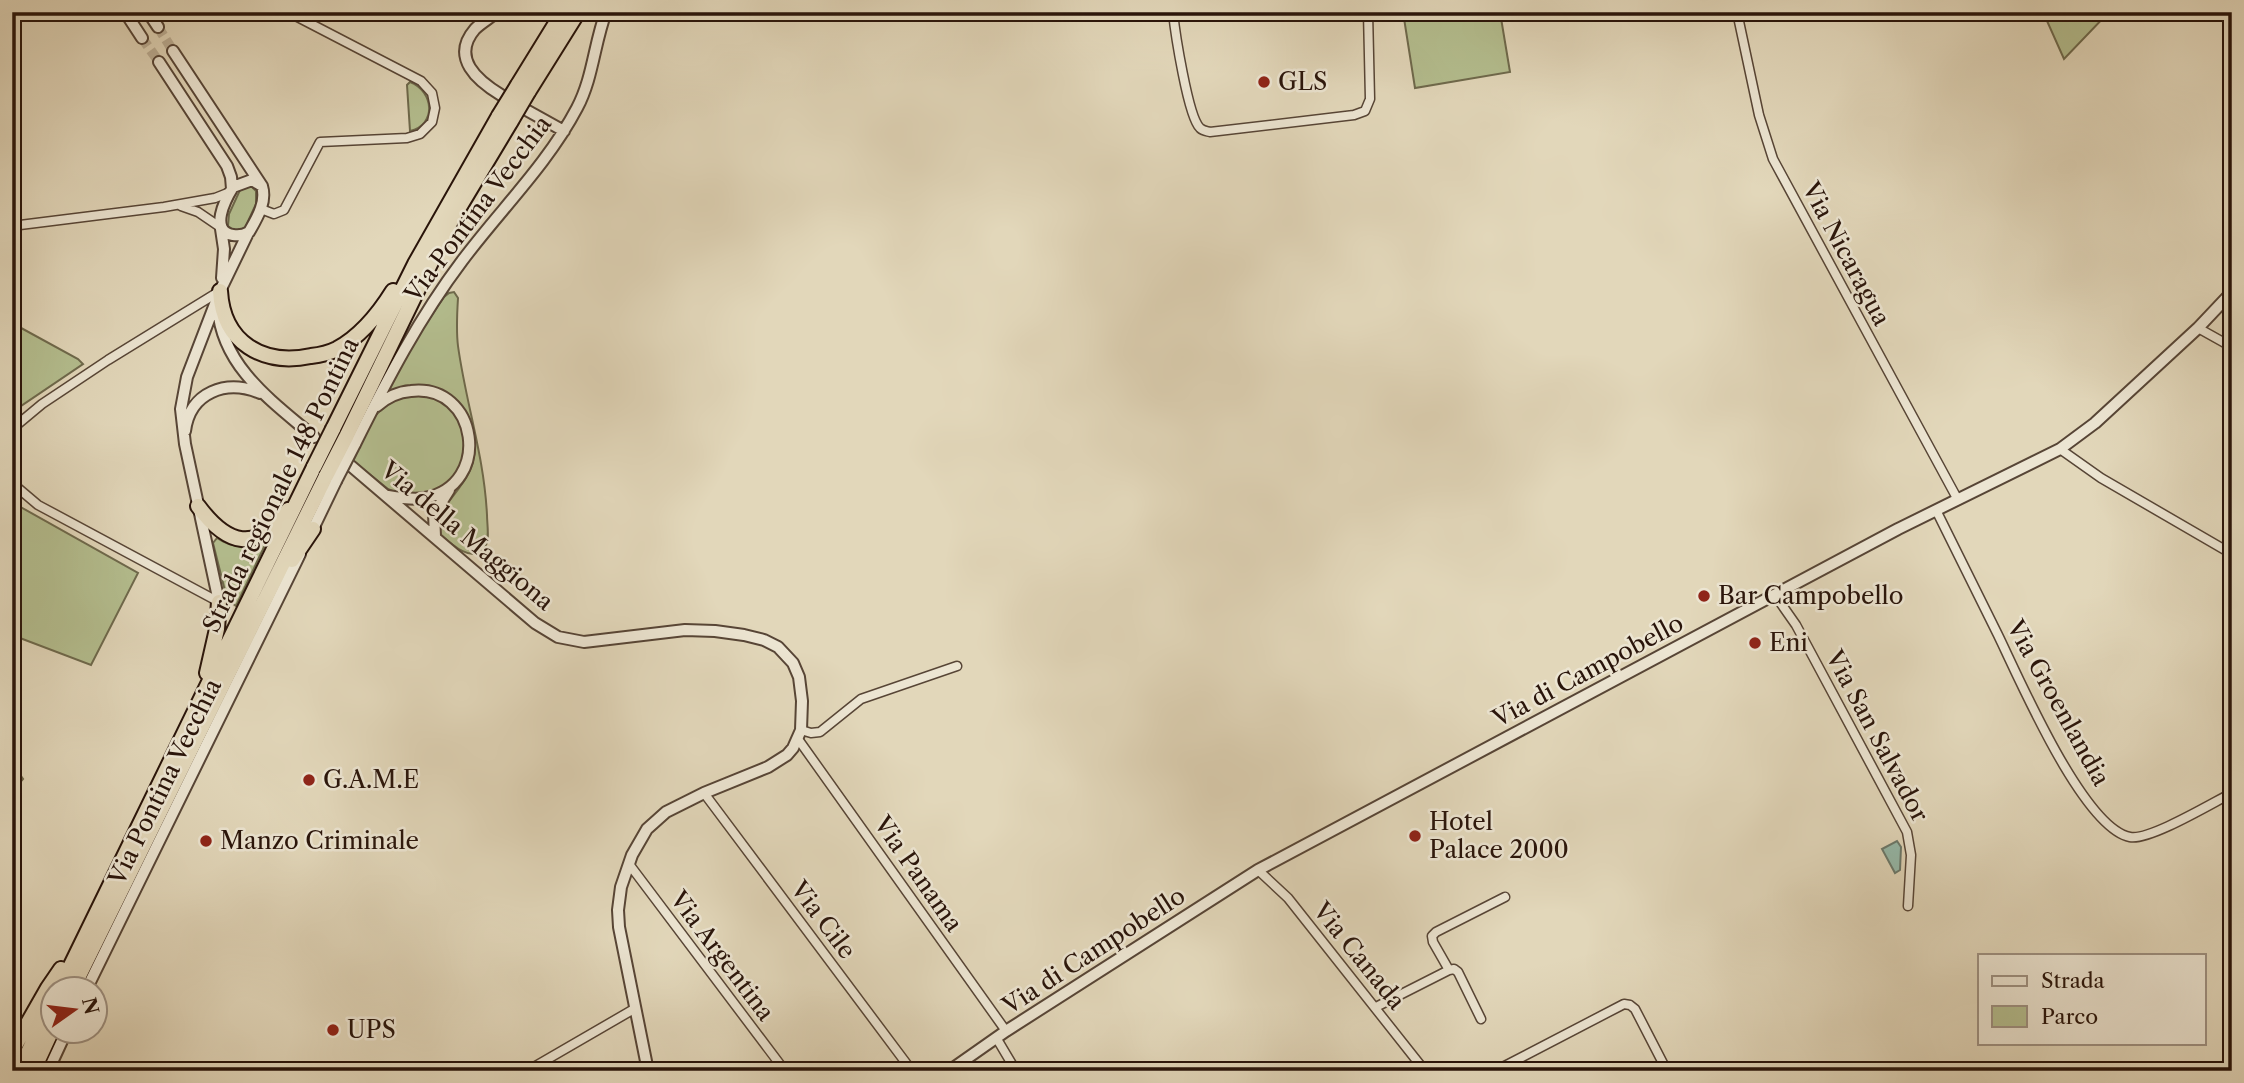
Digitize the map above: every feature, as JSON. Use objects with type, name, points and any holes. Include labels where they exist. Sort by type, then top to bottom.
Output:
[{"type":"highway","name":"Strada regionale 148 Pontina","points":[[345,436],[415,264],[441,216],[523,89],[563,12]]},
{"type":"highway","points":[[523,89],[578,12]]},
{"type":"highway","name":"Strada regionale 148 Pontina","points":[[80,974],[451,221],[505,118]]},
{"type":"highway","points":[[220,291],[222,308],[233,331],[255,351],[285,359],[332,351],[362,331],[374,318],[441,216]]},
{"type":"highway","name":"Strada regionale 148 Pontina","points":[[67,974],[307,483],[326,475]]},
{"type":"highway","points":[[198,506],[220,531],[237,539],[249,538],[264,533],[278,522],[307,483]]},
{"type":"highway","points":[[261,607],[313,529]]},
{"type":"highway","points":[[196,710],[214,646],[219,602]]},
{"type":"highway","points":[[12,1051],[48,988],[86,933]]},
{"type":"highway","points":[[19,1071],[38,1032]]},
{"type":"highway","points":[[33,1071],[46,1044]]},
{"type":"street","points":[[125,12],[142,38]]},
{"type":"street","points":[[148,12],[158,27]]},
{"type":"street","points":[[261,209],[275,214],[285,208],[320,142],[412,137],[427,128],[435,112],[432,93],[421,81],[288,12]]},
{"type":"street","points":[[497,12],[473,33],[466,53],[468,64],[477,77],[501,95]]},
{"type":"street","name":"Via Pontina Vecchia","points":[[345,436],[372,410],[393,368],[455,270],[564,131],[586,88],[606,12]]},
{"type":"street","points":[[1173,12],[1182,72],[1194,118],[1200,128],[1210,132],[1354,115],[1365,111],[1370,99],[1368,12]]},
{"type":"street","name":"Via Nicaragua","points":[[1737,12],[1759,115],[1773,159],[1958,500]]},
{"type":"street","points":[[219,602],[180,412],[209,319],[264,198],[262,186],[175,53],[160,63],[229,169],[231,191]]},
{"type":"street","points":[[528,111],[564,131]]},
{"type":"street","points":[[204,130],[218,120]]},
{"type":"street","points":[[262,186],[256,181],[236,185],[221,214],[224,257],[219,317],[228,346],[244,373],[265,396],[314,437]]},
{"type":"street","points":[[12,226],[164,207],[215,198],[231,191]]},
{"type":"street","points":[[164,207],[191,209],[232,235],[248,233]]},
{"type":"street","points":[[12,429],[75,382],[220,291]]},
{"type":"street","name":"Via di Campobello","points":[[949,1071],[1258,870],[1936,510],[2060,449],[2095,423],[2198,328],[2232,292]]},
{"type":"street","points":[[194,307],[203,308],[209,319]]},
{"type":"street","points":[[2198,328],[2232,347]]},
{"type":"street","points":[[185,444],[186,425],[190,414],[201,400],[214,391],[239,387],[265,396]]},
{"type":"street","points":[[372,410],[389,397],[416,390],[438,394],[453,404],[463,418],[469,449],[466,466],[435,514],[435,536]]},
{"type":"street","points":[[2060,449],[2101,478],[2232,554]]},
{"type":"street","name":"Via della Maggiona","points":[[351,466],[535,623],[565,639],[592,642],[674,631],[705,630],[744,635],[771,643],[784,653],[796,670],[802,701],[800,734]]},
{"type":"street","name":"Via Pontina Vecchia","points":[[94,974],[313,529],[326,475]]},
{"type":"street","points":[[12,483],[38,505],[219,602]]},
{"type":"street","points":[[388,496],[422,499],[450,488]]},
{"type":"street","name":"Via Groenlandia","points":[[1936,510],[2050,740],[2077,785],[2109,826],[2129,837],[2148,835],[2232,793]]},
{"type":"street","name":"Via San Salvador","points":[[1775,595],[1796,625],[1907,832],[1911,855],[1908,905]]},
{"type":"street","points":[[648,1071],[618,919],[621,891],[629,864],[637,845],[651,824],[666,812],[704,793],[780,761],[793,747],[800,734],[823,730],[861,699],[957,666]]},
{"type":"street","name":"Via Panama","points":[[800,734],[1001,1035],[1016,1071]]},
{"type":"street","name":"Via Cile","points":[[704,793],[912,1071]]},
{"type":"street","name":"Via Argentina","points":[[629,864],[785,1071]]},
{"type":"street","name":"Via Canada","points":[[1258,870],[1288,898],[1425,1071]]},
{"type":"street","points":[[1449,970],[1433,942],[1433,934],[1504,897]]},
{"type":"street","points":[[1376,1007],[1454,969],[1481,1019]]},
{"type":"street","points":[[1495,1071],[1624,1004],[1634,1009],[1667,1071]]},
{"type":"street","points":[[527,1071],[634,1009]]},
{"type":"street","points":[[48,1071],[61,1044]]},
{"type":"green space","points":[[1403,12],[1500,12],[1510,72],[1415,88]]},
{"type":"green space","points":[[2043,12],[2109,12],[2064,59]]},
{"type":"green space","points":[[410,82],[424,93],[429,108],[425,122],[410,131],[407,85]]},
{"type":"green space","points":[[250,185],[256,191],[256,204],[244,230],[235,231],[228,226],[229,214],[240,190]]},
{"type":"green space","points":[[454,292],[458,298],[458,346],[479,450],[487,515],[487,544],[474,554],[462,551],[440,534],[438,517],[471,468],[475,439],[466,413],[457,402],[434,388],[415,386],[387,393],[386,390],[444,297]]},
{"type":"green space","points":[[12,323],[83,364],[12,412]]},
{"type":"green space","points":[[406,395],[432,397],[449,406],[464,429],[464,463],[450,483],[425,496],[397,493],[388,489],[353,461],[377,414]]},
{"type":"green space","points":[[17,505],[138,573],[91,665],[12,635],[12,508]]},
{"type":"green space","points":[[217,538],[241,546],[266,543],[236,606],[228,603],[213,543]]},
{"type":"green space","points":[[12,755],[23,779],[12,792]]},
{"type":"shaded area","points":[[1897,841],[1901,847],[1900,870],[1895,873],[1882,849]]},
{"type":"tunnel","points":[[158,27],[173,51]]},
{"type":"tunnel","points":[[142,38],[159,62]]},
{"type":"place","name":"GLS","points":[[1264,82]]},
{"type":"place","name":"Bar Campobello","points":[[1704,596]]},
{"type":"place","name":"Eni","points":[[1755,643]]},
{"type":"place","name":"G.A.M.E","points":[[309,780]]},
{"type":"place","name":"Hotel Palace 2000","points":[[1415,836]]},
{"type":"place","name":"Manzo Criminale","points":[[206,841]]},
{"type":"place","name":"UPS","points":[[333,1030]]}]
